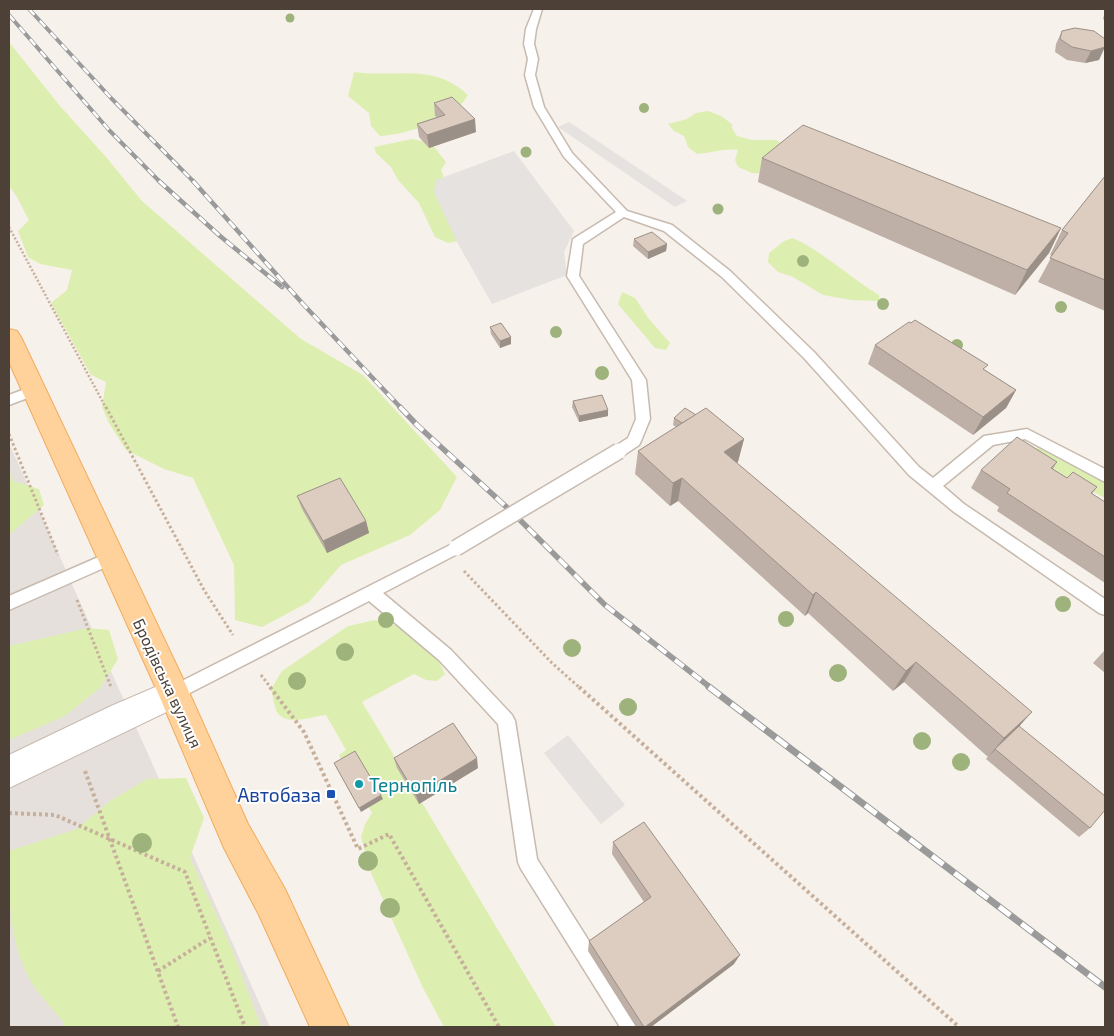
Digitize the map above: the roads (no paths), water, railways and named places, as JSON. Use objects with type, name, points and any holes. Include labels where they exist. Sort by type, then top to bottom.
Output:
[{"type":"main road","name":"Бродівська вулиця","points":[[9,337],[21,395],[110,558],[174,694],[236,836],[272,902],[330,1027]]},
{"type":"street","points":[[9,772],[122,716],[174,694]]},
{"type":"lane","points":[[538,9],[531,29],[529,44],[533,59],[530,76],[539,107],[568,156],[623,213],[668,228],[726,274],[809,355],[914,471],[959,508],[1105,608]]},
{"type":"lane","points":[[174,694],[451,550],[634,441],[643,419],[639,380],[572,276],[577,242],[623,213]]},
{"type":"lane","points":[[933,486],[989,440],[1027,434],[1105,476]]},
{"type":"lane","points":[[9,602],[110,558]]},
{"type":"lane","points":[[370,592],[445,655],[506,721],[528,862],[632,1027]]},
{"type":"railway","points":[[29,9],[111,98],[194,182]]},
{"type":"railway","points":[[9,15],[109,130],[159,181]]},
{"type":"railway","points":[[159,181],[220,236],[282,287]]},
{"type":"railway","points":[[193,181],[303,304],[401,408]]},
{"type":"railway","points":[[400,407],[514,514],[605,605],[711,688]]},
{"type":"railway","points":[[709,687],[1105,987]]},
{"type":"place","name":"Тернопіль","points":[[359,784]]},
{"type":"place","name":"Автобаза","points":[[331,794]]}]
